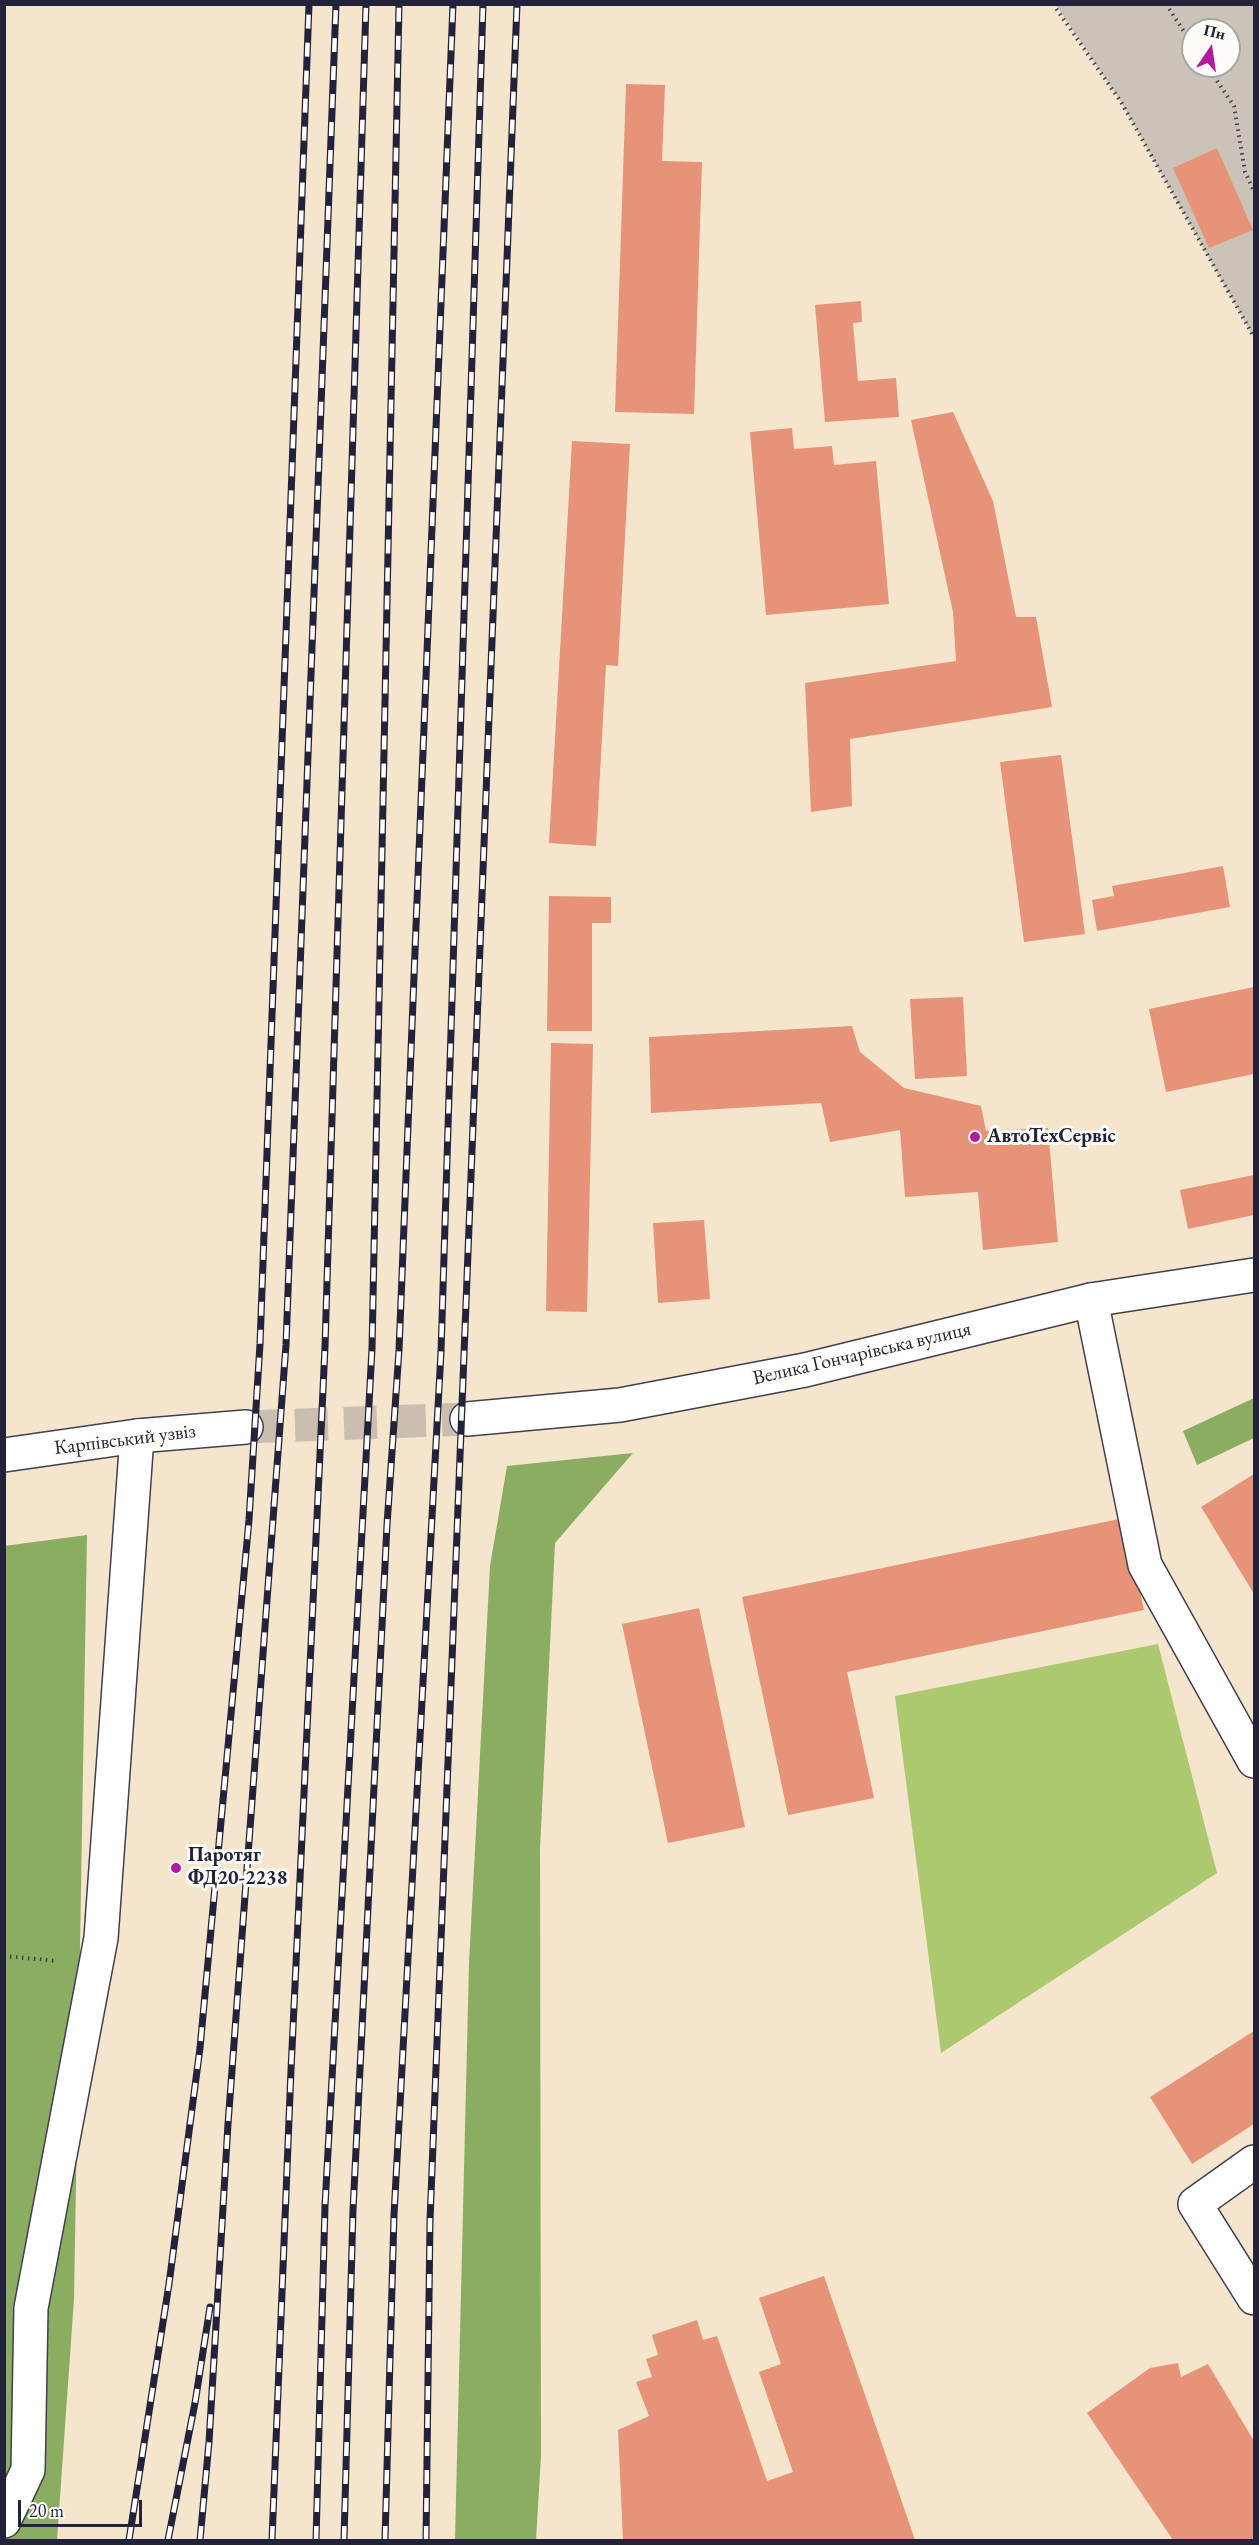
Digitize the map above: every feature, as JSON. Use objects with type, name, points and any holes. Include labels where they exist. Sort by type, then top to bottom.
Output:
[{"type":"main road","name":"Велика Гончарівська вулиця","points":[[467,1419],[620,1405],[805,1370],[1091,1300],[1254,1275]]},
{"type":"main road","points":[[1091,1300],[1145,1565],[1254,1761]]},
{"type":"main road","name":"Карпівський узвіз","points":[[4,1455],[137,1436],[246,1427]]},
{"type":"main road","points":[[4,2521],[28,2470],[31,2308],[101,1938],[137,1436]]},
{"type":"main road","points":[[1254,2162],[1195,2204],[1254,2298]]},
{"type":"path","points":[[1053,4],[1121,102],[1254,337]]},
{"type":"path","points":[[1166,4],[1181,27]]},
{"type":"path","points":[[1215,78],[1234,106],[1245,172],[1254,191]]},
{"type":"path","points":[[4,1956],[96,1965]]},
{"type":"shaded area","points":[[1056,5],[1254,5],[1254,338],[1121,102]]},
{"type":"green space","points":[[1254,1398],[1254,1438],[1197,1465],[1183,1431]]},
{"type":"green space","points":[[633,1453],[555,1543],[540,1849],[541,2456],[536,2540],[455,2540],[469,1963],[490,1566],[507,1466]]},
{"type":"green space","points":[[87,1535],[74,2299],[57,2540],[5,2540],[4,1546]]},
{"type":"green space","points":[[1158,1644],[1217,1873],[941,2053],[895,1696]]},
{"type":"building","points":[[626,84],[665,85],[662,161],[702,162],[694,414],[615,412]]},
{"type":"building","points":[[1217,148],[1253,230],[1209,248],[1173,168]]},
{"type":"building","points":[[861,301],[862,322],[853,323],[858,381],[896,378],[899,417],[825,422],[815,305]]},
{"type":"building","points":[[953,412],[993,501],[1016,617],[1036,617],[1052,707],[850,739],[852,806],[811,812],[805,683],[956,661],[953,612],[911,420]]},
{"type":"building","points":[[792,428],[794,449],[832,446],[834,465],[876,461],[889,604],[766,615],[750,432]]},
{"type":"building","points":[[572,441],[630,444],[618,666],[606,665],[596,846],[549,843]]},
{"type":"building","points":[[1061,755],[1085,934],[1024,942],[1000,762]]},
{"type":"building","points":[[1223,866],[1230,907],[1097,931],[1092,900],[1114,896],[1112,886]]},
{"type":"building","points":[[549,896],[611,897],[611,923],[592,923],[592,1031],[547,1031]]},
{"type":"building","points":[[1254,987],[1254,1074],[1166,1092],[1149,1009]]},
{"type":"building","points":[[963,997],[967,1076],[915,1079],[910,999]]},
{"type":"building","name":"АвтоТехСервіс","points":[[852,1026],[860,1052],[904,1088],[981,1106],[986,1131],[1048,1128],[1058,1242],[983,1250],[978,1192],[905,1197],[900,1130],[830,1142],[821,1103],[651,1113],[649,1037]]},
{"type":"building","points":[[551,1043],[593,1044],[587,1312],[546,1311]]},
{"type":"building","points":[[1254,1175],[1254,1215],[1188,1229],[1180,1190]]},
{"type":"building","points":[[704,1220],[710,1299],[658,1303],[653,1223]]},
{"type":"building","points":[[1254,1474],[1254,1594],[1201,1507]]},
{"type":"building","points":[[1124,1518],[1144,1610],[847,1672],[874,1798],[788,1815],[742,1597]]},
{"type":"building","points":[[699,1608],[745,1827],[668,1843],[622,1624]]},
{"type":"building","points":[[1254,2031],[1254,2124],[1192,2164],[1150,2097]]},
{"type":"building","points":[[824,2276],[915,2540],[623,2540],[618,2430],[649,2416],[636,2382],[652,2377],[646,2359],[658,2355],[652,2335],[697,2320],[703,2340],[717,2336],[767,2481],[793,2472],[759,2372],[781,2364],[759,2298]]},
{"type":"building","points":[[1178,2363],[1181,2377],[1208,2364],[1254,2441],[1254,2540],[1173,2540],[1087,2413],[1150,2368]]},
{"type":"tunnel","points":[[246,1427],[467,1419]]},
{"type":"railway","points":[[129,2540],[169,2284],[200,2048],[249,1520],[260,1344],[309,4]]},
{"type":"railway","points":[[200,2540],[209,2442],[228,2124],[286,1345],[336,4]]},
{"type":"railway","points":[[272,2540],[291,2070],[325,1347],[366,4]]},
{"type":"railway","points":[[316,2540],[325,2206],[372,1349],[399,4]]},
{"type":"railway","points":[[344,2540],[353,2210],[387,1525],[399,1350],[453,4]]},
{"type":"railway","points":[[385,2540],[394,2215],[441,1352],[483,4]]},
{"type":"railway","points":[[426,2540],[430,2220],[517,4]]},
{"type":"railway","points":[[168,2540],[195,2403],[210,2307]]},
{"type":"place","name":"АвтоТехСервіс","points":[[975,1137]]},
{"type":"place","name":"Паротяг ФД20-2238","points":[[176,1868]]}]
